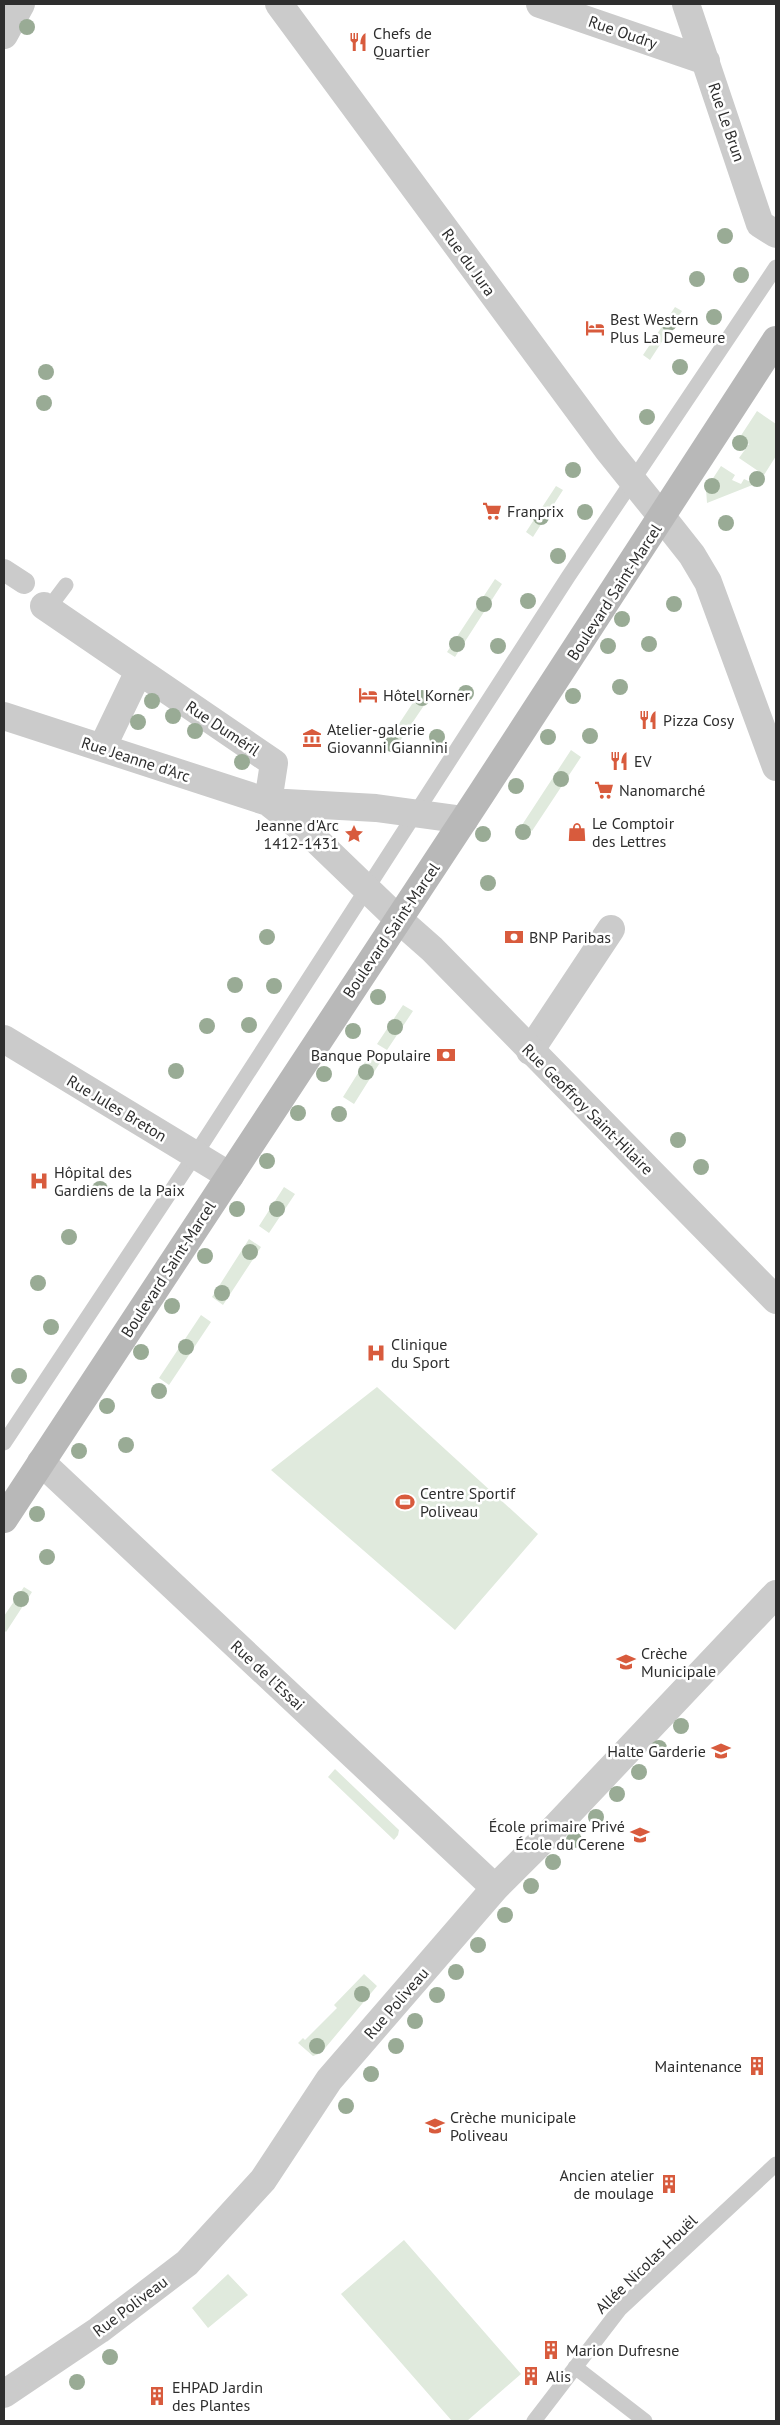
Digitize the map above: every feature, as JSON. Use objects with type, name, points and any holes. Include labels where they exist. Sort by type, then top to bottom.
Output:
[{"type":"main road","name":"Boulevard Saint-Marcel","points":[[4,1519],[464,820],[776,340]]},
{"type":"street","points":[[4,35],[21,4]]},
{"type":"street","name":"Rue du Jura","points":[[279,4],[632,482],[692,555],[708,582],[776,766]]},
{"type":"street","name":"Rue Oudry","points":[[540,4],[706,61]]},
{"type":"street","name":"Rue Le Brun","points":[[686,4],[760,224],[776,234]]},
{"type":"street","points":[[4,570],[24,583]]},
{"type":"street","name":"Rue Duméril","points":[[46,608],[274,763],[268,802]]},
{"type":"street","points":[[102,748],[139,671]]},
{"type":"street","name":"Rue Jeanne d'Arc","points":[[4,716],[268,802],[338,805],[418,813],[464,820]]},
{"type":"street","name":"Rue Jeanne d'Arc","points":[[268,802],[314,839],[398,919]]},
{"type":"street","name":"Rue Geoffroy Saint-Hilaire","points":[[398,919],[432,949],[776,1300]]},
{"type":"street","points":[[530,1051],[611,929]]},
{"type":"street","name":"Rue Jules Breton","points":[[4,1039],[230,1176]]},
{"type":"street","name":"Rue de l'Essai","points":[[41,1462],[265,1683],[495,1888]]},
{"type":"street","name":"Rue Poliveau","points":[[4,2394],[99,2330],[187,2263],[264,2180],[329,2080],[495,1888],[546,1837],[776,1594]]},
{"type":"lane","points":[[4,1443],[195,1155],[365,889],[418,813],[495,689],[776,268]]},
{"type":"lane","points":[[46,608],[66,585]]},
{"type":"lane","name":"Allée Nicolas Houël","points":[[534,2421],[620,2309],[776,2165]]},
{"type":"lane","points":[[575,2367],[644,2421]]},
{"type":"shaded area","points":[[675,307],[682,311],[650,360],[643,355]]},
{"type":"shaded area","points":[[757,411],[776,424],[776,456],[764,475],[739,458],[749,444],[740,437]]},
{"type":"shaded area","points":[[721,466],[735,475],[732,480],[741,484],[744,479],[755,484],[707,503],[706,489]]},
{"type":"shaded area","points":[[556,486],[563,490],[533,537],[526,532]]},
{"type":"shaded area","points":[[495,579],[502,584],[455,657],[447,652]]},
{"type":"shaded area","points":[[420,692],[429,698],[394,750],[385,745]]},
{"type":"shaded area","points":[[571,750],[581,757],[532,831],[522,825]]},
{"type":"shaded area","points":[[403,1005],[413,1011],[387,1050],[377,1044]]},
{"type":"shaded area","points":[[370,1054],[381,1061],[354,1104],[343,1097]]},
{"type":"shaded area","points":[[284,1187],[295,1194],[269,1233],[259,1226]]},
{"type":"shaded area","points":[[249,1239],[261,1247],[223,1305],[212,1297]]},
{"type":"shaded area","points":[[201,1315],[211,1322],[169,1385],[159,1378]]},
{"type":"shaded area","name":"Centre Sportif Poliveau","points":[[377,1387],[538,1534],[455,1630],[271,1470]]},
{"type":"shaded area","points":[[24,1587],[32,1592],[6,1632],[4,1630],[4,1616]]},
{"type":"shaded area","points":[[335,1769],[399,1830],[394,1840],[328,1777]]},
{"type":"shaded area","points":[[364,1974],[377,1986],[321,2053],[313,2056],[298,2043],[303,2038],[305,2040],[337,2008],[334,2005]]},
{"type":"shaded area","points":[[404,2240],[521,2374],[467,2421],[452,2421],[341,2294]]},
{"type":"shaded area","points":[[228,2274],[248,2295],[208,2328],[192,2308]]},
{"type":"place","name":"Chefs de Quartier","points":[[358,42]]},
{"type":"place","name":"Best Western Plus La Demeure","points":[[595,328]]},
{"type":"place","name":"Franprix","points":[[492,511]]},
{"type":"place","name":"Hôtel Korner","points":[[368,695]]},
{"type":"place","name":"Pizza Cosy","points":[[648,720]]},
{"type":"place","name":"Atelier-galerie Giovanni Giannini","points":[[312,738]]},
{"type":"place","name":"EV","points":[[619,761]]},
{"type":"place","name":"Nanomarché","points":[[604,790]]},
{"type":"place","name":"Le Comptoir des Lettres","points":[[577,832]]},
{"type":"place","name":"Jeanne d'Arc 1412-1431","points":[[354,834]]},
{"type":"place","name":"BNP Paribas","points":[[514,937]]},
{"type":"place","name":"Banque Populaire","points":[[446,1055]]},
{"type":"place","name":"Hôpital des Gardiens de la Paix","points":[[39,1181]]},
{"type":"place","name":"Clinique du Sport","points":[[376,1353]]},
{"type":"place","name":"Centre Sportif Poliveau","points":[[405,1502]]},
{"type":"place","name":"Crèche Municipale","points":[[626,1662]]},
{"type":"place","name":"Halte Garderie","points":[[721,1751]]},
{"type":"place","name":"École primaire Privé École du Cerene","points":[[640,1835]]},
{"type":"place","name":"Maintenance","points":[[757,2066]]},
{"type":"place","name":"Crèche municipale Poliveau","points":[[435,2126]]},
{"type":"place","name":"Ancien atelier de moulage","points":[[669,2184]]},
{"type":"place","name":"Marion Dufresne","points":[[551,2350]]},
{"type":"place","name":"Alis","points":[[531,2376]]},
{"type":"place","name":"EHPAD Jardin des Plantes","points":[[157,2396]]}]
